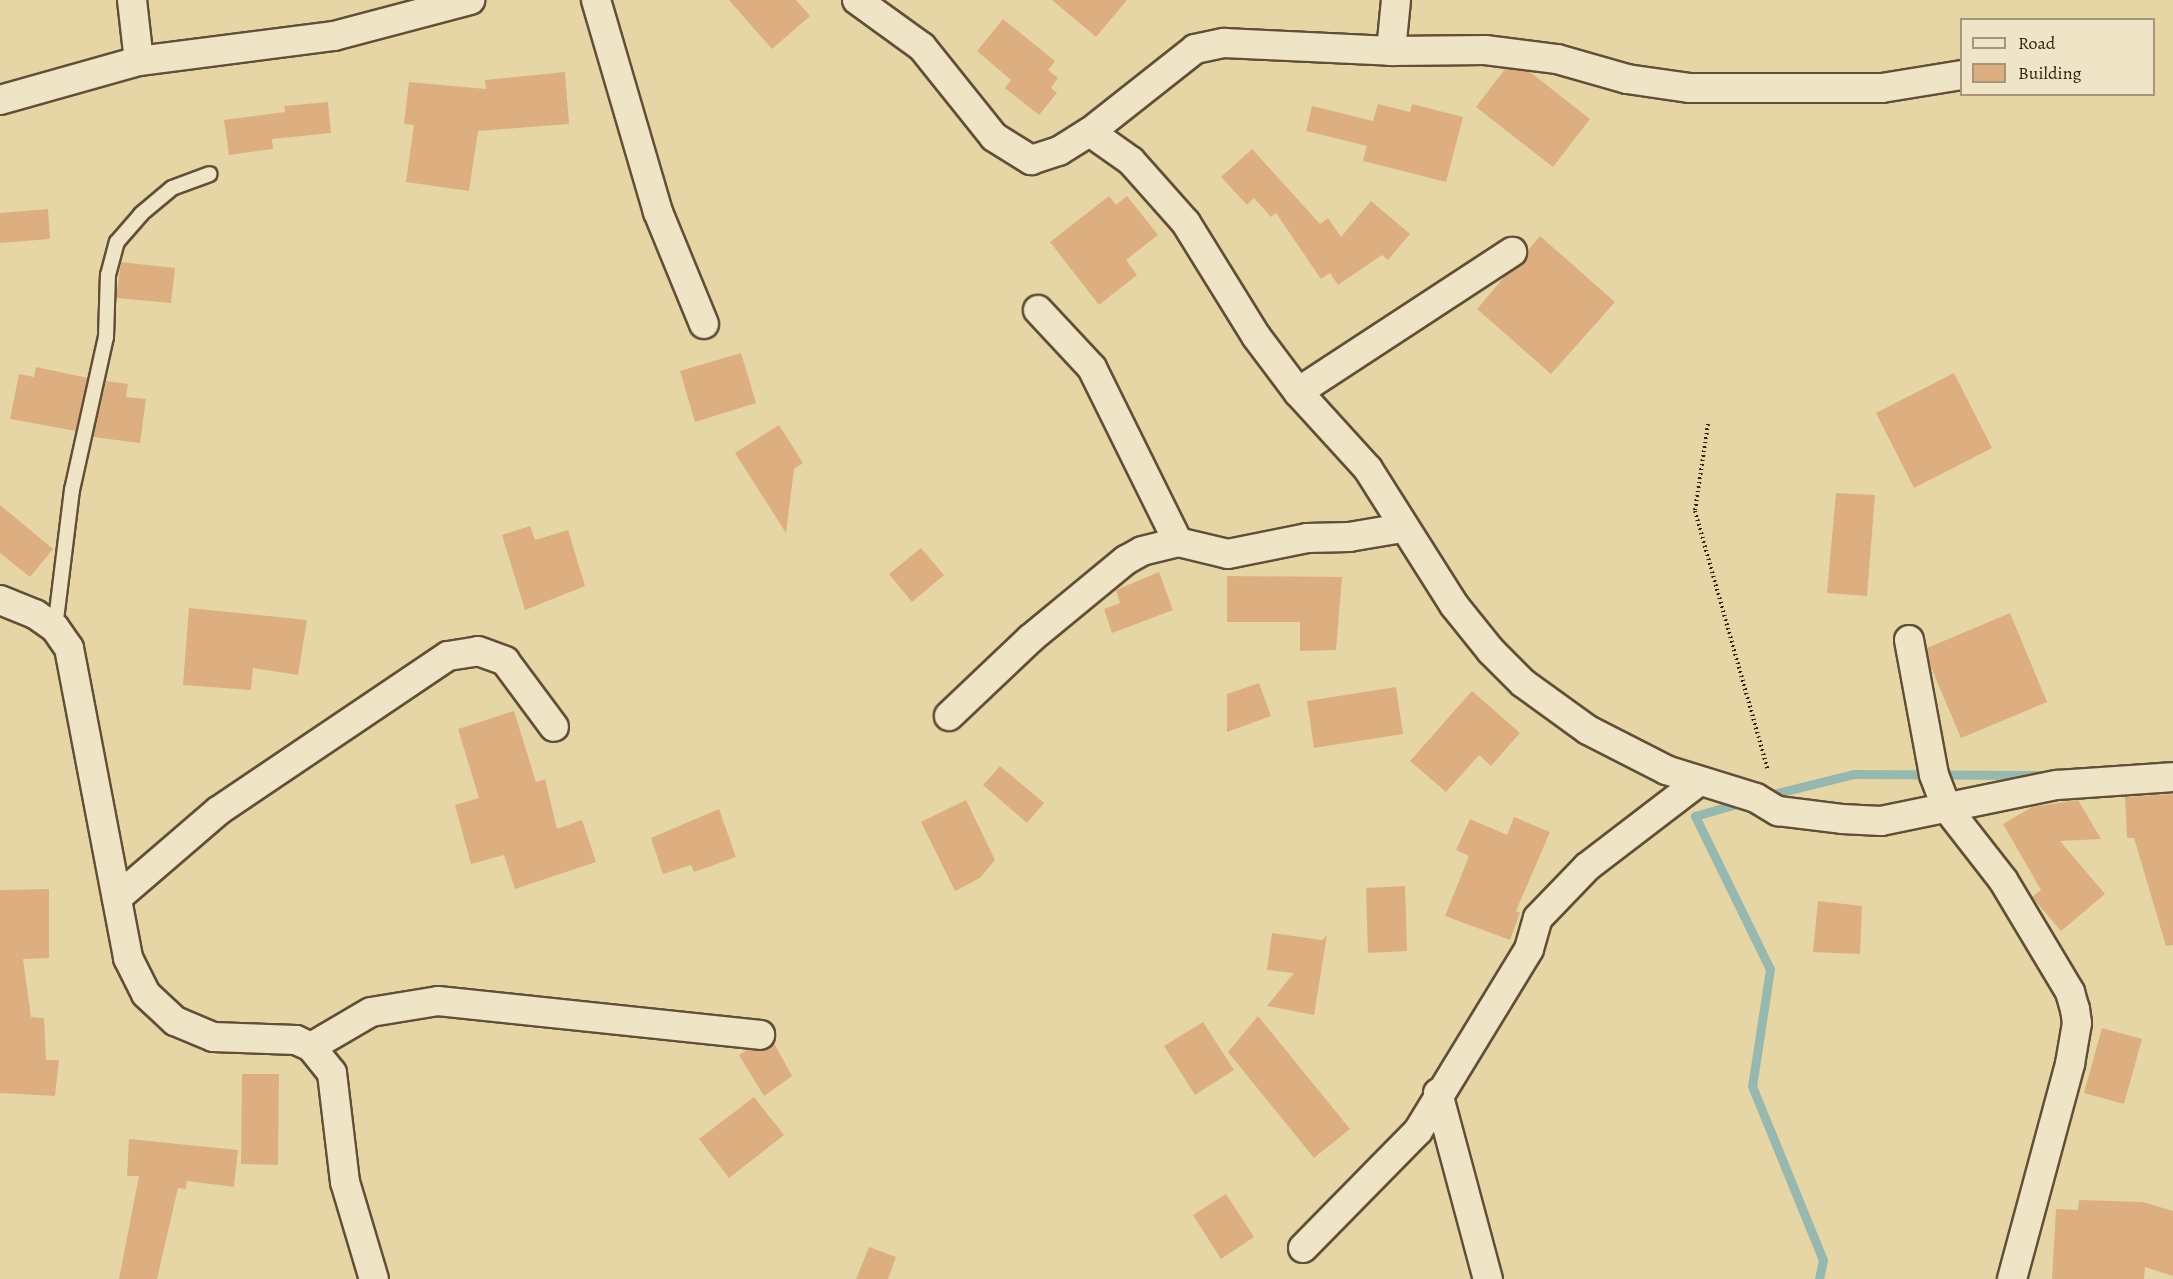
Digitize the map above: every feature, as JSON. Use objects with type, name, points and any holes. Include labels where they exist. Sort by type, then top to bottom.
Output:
[{"type":"street","points":[[132,0],[139,61]]},
{"type":"street","points":[[0,100],[139,61],[333,36],[470,0]]},
{"type":"street","points":[[596,0],[658,212],[704,324]]},
{"type":"street","points":[[857,0],[922,47],[994,137],[1031,160],[1059,151],[1090,132],[1195,49],[1224,43],[1391,51],[1485,50],[1557,59],[1627,79],[1690,88],[1882,88],[1960,75]]},
{"type":"street","points":[[1391,51],[1396,0]]},
{"type":"street","points":[[1090,132],[1131,161],[1164,194],[1186,223],[1236,306],[1298,392],[1368,470],[1386,495],[1402,528],[1454,605],[1523,683],[1588,730],[1698,782],[1756,798],[1778,811],[1881,821],[2057,785],[2173,777]]},
{"type":"street","points":[[1298,392],[1512,252]]},
{"type":"street","points":[[1038,310],[1092,368],[1178,542]]},
{"type":"street","points":[[949,716],[1030,639],[1126,560],[1142,551],[1178,542],[1228,554],[1307,538],[1349,537],[1402,528]]},
{"type":"street","points":[[0,600],[35,614],[55,628],[69,648],[76,672],[128,958],[147,994],[175,1021],[213,1037],[280,1038],[311,1047],[332,1073],[345,1182],[374,1279]]},
{"type":"street","points":[[1910,640],[1934,775],[1946,807],[2004,879],[2070,992],[2077,1023],[2070,1064],[2012,1279]]},
{"type":"street","points":[[117,898],[218,811],[448,656],[478,651],[505,661],[554,727]]},
{"type":"street","points":[[1303,1248],[1419,1131],[1438,1093],[1529,949],[1538,918],[1587,867],[1698,782]]},
{"type":"street","points":[[311,1047],[371,1012],[438,1001],[760,1035]]},
{"type":"street","points":[[1438,1093],[1488,1279]]},
{"type":"lane","points":[[55,628],[72,490],[106,337],[108,274],[117,242],[141,214],[172,188],[210,174]]},
{"type":"path","points":[[1708,424],[1695,511],[1778,811]]},
{"type":"building","points":[[729,0],[796,0],[810,16],[772,49]]},
{"type":"building","points":[[1052,0],[1127,0],[1096,37]]},
{"type":"building","points":[[1003,19],[1055,61],[1048,70],[1058,78],[1051,88],[1057,93],[1039,115],[1005,88],[1011,80],[977,51]]},
{"type":"building","points":[[1505,69],[1530,72],[1590,119],[1553,167],[1476,107]]},
{"type":"building","points":[[565,72],[569,124],[478,131],[469,191],[406,182],[414,125],[404,124],[409,82],[486,89],[485,80]]},
{"type":"building","points":[[328,102],[331,133],[272,139],[273,149],[229,155],[224,120],[285,112],[284,106]]},
{"type":"building","points":[[1378,104],[1410,112],[1412,104],[1463,117],[1446,182],[1363,161],[1367,146],[1306,131],[1312,106],[1373,121]]},
{"type":"building","points":[[1252,149],[1320,224],[1328,218],[1341,237],[1371,201],[1410,234],[1388,260],[1382,255],[1338,285],[1330,273],[1321,279],[1276,213],[1271,217],[1254,198],[1247,205],[1221,177]]},
{"type":"building","points":[[1109,196],[1116,205],[1127,196],[1158,235],[1126,260],[1137,275],[1099,305],[1050,242]]},
{"type":"building","points":[[48,209],[50,239],[0,243],[0,213]]},
{"type":"building","points":[[1540,236],[1615,302],[1551,374],[1477,309],[1505,276],[1526,260],[1528,250]]},
{"type":"building","points":[[121,262],[175,268],[171,303],[116,298]]},
{"type":"building","points":[[741,353],[756,403],[695,422],[680,371]]},
{"type":"building","points":[[36,367],[88,378],[76,431],[10,419],[19,374],[34,377]]},
{"type":"building","points":[[1954,373],[1992,448],[1914,488],[1876,413]]},
{"type":"building","points":[[106,381],[128,384],[126,397],[146,399],[140,443],[93,437]]},
{"type":"building","points":[[779,425],[803,463],[794,469],[786,533],[735,453]]},
{"type":"building","points":[[1836,493],[1875,495],[1867,596],[1827,593]]},
{"type":"building","points":[[0,505],[53,549],[30,577],[0,553]]},
{"type":"building","points":[[530,526],[535,540],[568,530],[585,586],[525,610],[502,535]]},
{"type":"building","points":[[921,548],[944,575],[912,602],[889,574]]},
{"type":"building","points":[[1159,572],[1173,610],[1112,633],[1104,609],[1120,603],[1116,590]]},
{"type":"building","points":[[1227,576],[1342,577],[1336,650],[1300,651],[1300,622],[1227,622]]},
{"type":"building","points":[[189,608],[307,620],[298,675],[253,668],[251,690],[183,685]]},
{"type":"building","points":[[2010,613],[2047,702],[1961,738],[1930,665],[1927,648]]},
{"type":"building","points":[[1259,683],[1271,716],[1227,732],[1227,694]]},
{"type":"building","points":[[1396,687],[1403,734],[1314,748],[1307,701]]},
{"type":"building","points":[[1472,691],[1520,733],[1491,766],[1479,755],[1446,792],[1410,761]]},
{"type":"building","points":[[514,711],[536,782],[545,779],[557,829],[582,820],[596,862],[515,889],[504,855],[471,864],[455,805],[479,798],[458,729]]},
{"type":"building","points":[[1000,766],[1044,803],[1027,823],[983,785]]},
{"type":"building","points":[[2173,794],[2173,945],[2166,946],[2134,838],[2127,838],[2125,797]]},
{"type":"building","points":[[966,800],[995,860],[980,878],[955,891],[921,822]]},
{"type":"building","points":[[2078,800],[2101,839],[2060,841],[2105,894],[2061,931],[2032,897],[2041,890],[2003,824],[2032,807]]},
{"type":"building","points":[[719,809],[736,857],[694,872],[691,865],[663,874],[651,838]]},
{"type":"building","points":[[1514,817],[1550,832],[1516,911],[1520,913],[1510,940],[1445,916],[1469,856],[1456,850],[1470,819],[1507,835]]},
{"type":"building","points":[[1405,886],[1407,951],[1368,953],[1366,888]]},
{"type":"building","points":[[49,889],[49,958],[23,959],[31,1017],[44,1018],[46,1060],[59,1060],[55,1096],[0,1093],[0,890]]},
{"type":"building","points":[[1818,901],[1862,906],[1860,954],[1813,952]]},
{"type":"building","points":[[1272,933],[1322,940],[1327,935],[1314,1015],[1267,1006],[1294,973],[1267,970]]},
{"type":"building","points":[[1258,1016],[1350,1129],[1314,1158],[1228,1052]]},
{"type":"building","points":[[1203,1022],[1234,1070],[1195,1095],[1164,1046]]},
{"type":"building","points":[[2102,1028],[2142,1039],[2124,1104],[2084,1093]]},
{"type":"building","points":[[774,1043],[792,1076],[764,1096],[739,1055],[747,1050],[766,1050]]},
{"type":"building","points":[[242,1074],[279,1074],[278,1165],[241,1164]]},
{"type":"building","points":[[754,1097],[784,1135],[729,1178],[699,1139]]},
{"type":"building","points":[[129,1139],[238,1150],[234,1187],[187,1181],[186,1189],[178,1188],[157,1279],[119,1279],[139,1176],[127,1176]]},
{"type":"building","points":[[1226,1194],[1254,1237],[1221,1259],[1193,1215]]},
{"type":"building","points":[[2079,1200],[2143,1202],[2173,1211],[2173,1276],[2145,1267],[2144,1279],[2052,1279],[2056,1209],[2078,1210]]},
{"type":"building","points":[[869,1247],[896,1257],[888,1279],[856,1279]]},
{"type":"waterway","points":[[1765,796],[1854,774],[2046,775]]},
{"type":"waterway","points":[[1743,802],[1695,816],[1770,969],[1752,1086],[1823,1260],[1819,1279]]}]
